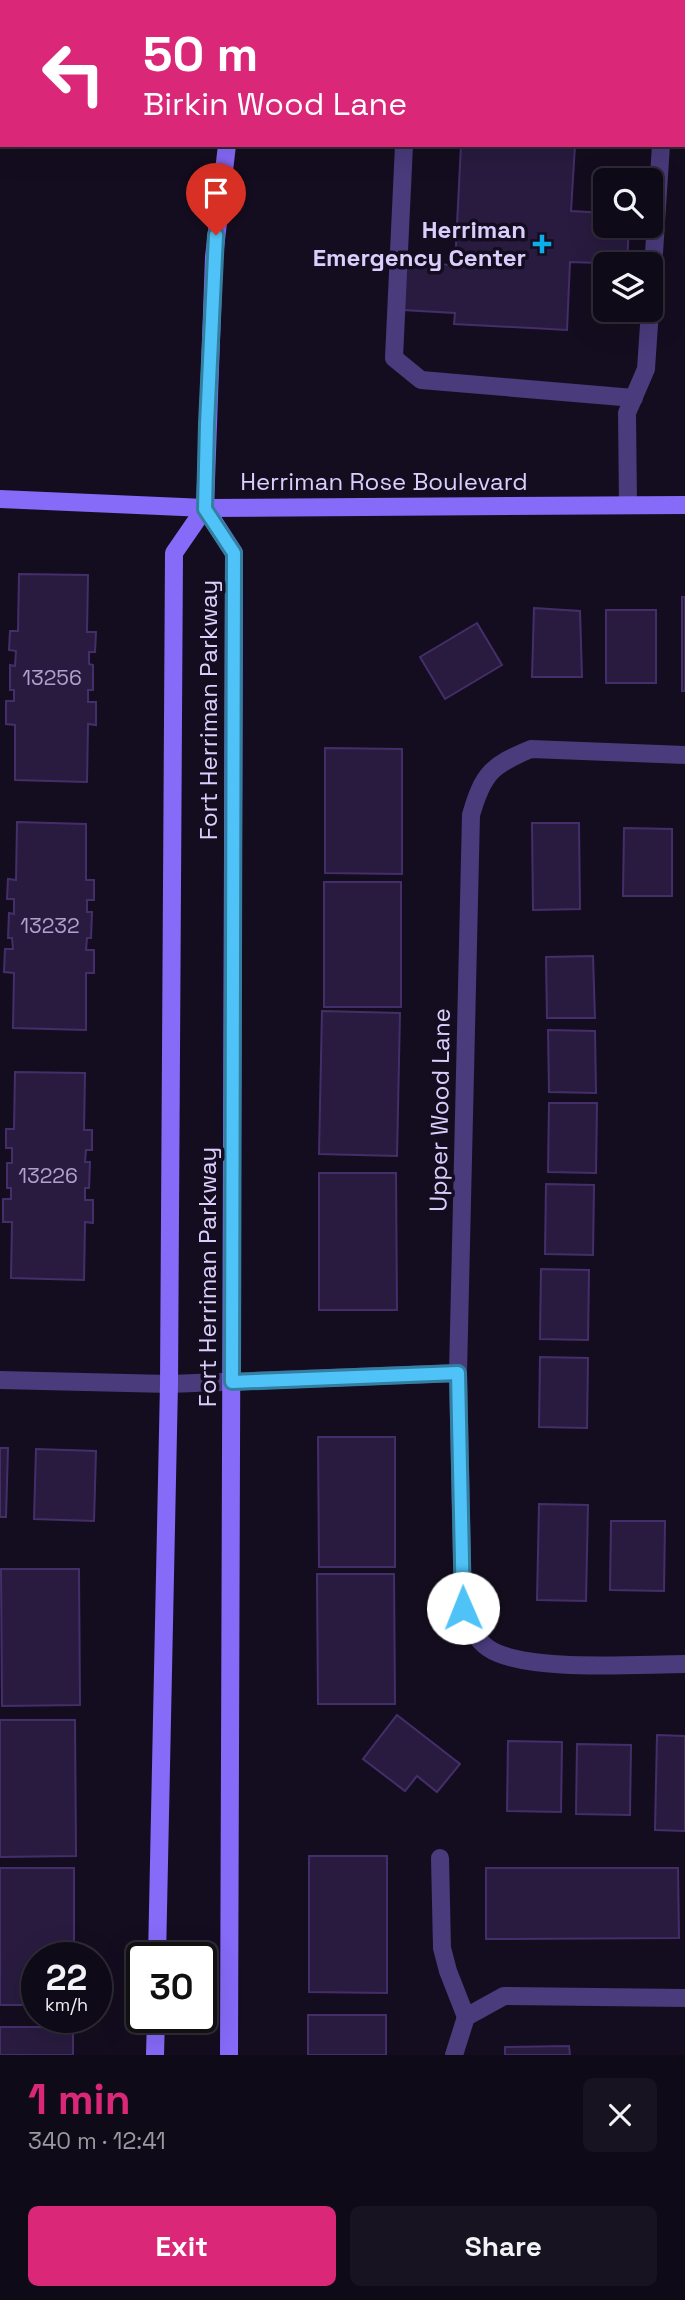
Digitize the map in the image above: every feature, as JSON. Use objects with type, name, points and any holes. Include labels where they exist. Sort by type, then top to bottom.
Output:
[{"type":"street","points":[[205,509],[214,257],[226,147]]},
{"type":"street","points":[[404,147],[394,358],[421,380],[634,398]]},
{"type":"street","points":[[654,252],[661,147]]},
{"type":"street","points":[[628,505],[627,413],[646,369],[649,322]]},
{"type":"street","name":"Herriman Rose Boulevard","points":[[0,499],[205,509],[685,505]]},
{"type":"street","name":"Fort Herriman Parkway","points":[[157,1942],[169,1384],[174,553],[205,509],[234,553],[229,2055]]},
{"type":"street","name":"Upper Wood Lane","points":[[685,755],[531,749],[492,769],[478,792],[471,815],[458,1373],[463,1608],[471,1630],[487,1647],[509,1659],[543,1664],[685,1664]]},
{"type":"street","points":[[0,1380],[169,1384],[458,1373]]},
{"type":"street","points":[[440,1858],[442,1948],[466,2017],[454,2055]]},
{"type":"street","points":[[466,2017],[504,1996],[685,1998]]},
{"type":"street","points":[[155,2055],[156,2033]]},
{"type":"building","name":"Herriman Emergency Center","points":[[461,147],[575,147],[571,211],[593,212],[593,238],[628,238],[628,252],[593,252],[593,263],[570,262],[567,330],[454,324],[455,313],[403,310],[406,263],[455,265]]},
{"type":"building","points":[[19,574],[88,575],[87,632],[96,632],[95,652],[89,652],[89,664],[93,665],[93,690],[88,690],[88,702],[96,702],[96,725],[88,724],[87,782],[15,780],[15,725],[6,724],[6,701],[14,701],[14,690],[10,690],[10,665],[15,666],[16,651],[9,650],[10,631],[18,631]]},
{"type":"building","points":[[682,597],[685,597],[685,691],[682,691]]},
{"type":"building","points":[[534,608],[580,611],[582,677],[532,677]]},
{"type":"building","points":[[606,610],[656,610],[656,683],[606,683]]},
{"type":"building","points":[[477,623],[502,665],[445,699],[420,657]]},
{"type":"building","points":[[325,748],[402,749],[402,874],[325,873]]},
{"type":"building","points":[[17,822],[86,824],[86,880],[94,880],[94,900],[87,900],[87,912],[92,912],[91,938],[87,938],[86,950],[94,950],[94,973],[86,973],[86,1030],[13,1028],[14,973],[4,972],[5,949],[13,949],[12,938],[8,938],[9,913],[14,914],[14,899],[7,899],[8,879],[16,880]]},
{"type":"building","points":[[532,823],[579,823],[580,909],[533,910]]},
{"type":"building","points":[[624,828],[672,829],[672,896],[623,896]]},
{"type":"building","points":[[324,882],[401,882],[401,1007],[324,1007]]},
{"type":"building","points":[[593,956],[595,1018],[547,1018],[546,957]]},
{"type":"building","points":[[322,1011],[400,1013],[397,1156],[319,1154]]},
{"type":"building","points":[[548,1030],[595,1031],[596,1093],[549,1092]]},
{"type":"building","points":[[15,1072],[85,1073],[84,1130],[92,1130],[92,1150],[86,1150],[85,1162],[90,1162],[89,1188],[85,1188],[85,1200],[93,1200],[93,1223],[85,1222],[84,1280],[11,1278],[12,1222],[3,1222],[3,1199],[11,1199],[11,1188],[7,1188],[7,1163],[12,1163],[12,1148],[6,1148],[6,1129],[14,1129]]},
{"type":"building","points":[[549,1103],[597,1103],[596,1173],[548,1172]]},
{"type":"building","points":[[319,1173],[396,1173],[397,1310],[319,1310]]},
{"type":"building","points":[[546,1184],[594,1185],[593,1255],[545,1254]]},
{"type":"building","points":[[541,1269],[589,1270],[588,1340],[540,1339]]},
{"type":"building","points":[[540,1357],[588,1358],[587,1428],[539,1427]]},
{"type":"building","points":[[318,1437],[395,1437],[395,1567],[319,1567]]},
{"type":"building","points":[[0,1448],[8,1448],[6,1517],[0,1517]]},
{"type":"building","points":[[36,1449],[96,1451],[94,1521],[34,1519]]},
{"type":"building","points":[[539,1504],[588,1505],[586,1601],[537,1600]]},
{"type":"building","points":[[611,1521],[665,1521],[664,1591],[610,1590]]},
{"type":"building","points":[[1,1569],[79,1569],[80,1705],[2,1706]]},
{"type":"building","points":[[317,1574],[394,1574],[395,1704],[318,1704]]},
{"type":"building","points":[[397,1715],[460,1764],[437,1792],[417,1776],[405,1791],[363,1759]]},
{"type":"building","points":[[0,1720],[75,1720],[76,1856],[0,1857]]},
{"type":"building","points":[[657,1735],[685,1736],[685,1831],[655,1830]]},
{"type":"building","points":[[508,1741],[562,1742],[561,1812],[507,1811]]},
{"type":"building","points":[[577,1744],[631,1745],[630,1815],[576,1814]]},
{"type":"building","points":[[309,1856],[387,1856],[387,1993],[309,1992]]},
{"type":"building","points":[[0,1868],[74,1868],[74,1942],[21,1942],[21,2005],[0,2005]]},
{"type":"building","points":[[486,1868],[678,1868],[679,1938],[486,1939]]},
{"type":"building","points":[[308,2015],[386,2015],[386,2055],[308,2055]]},
{"type":"building","points":[[0,2027],[21,2027],[21,2033],[73,2033],[73,2055],[0,2055]]},
{"type":"building","points":[[569,2046],[570,2055],[505,2055],[505,2047]]},
{"type":"place","name":"Herriman Emergency Center","points":[[542,244]]},
{"type":"route","points":[[216,235],[205,509],[234,553],[232,1382],[458,1373],[463,1608]]}]
